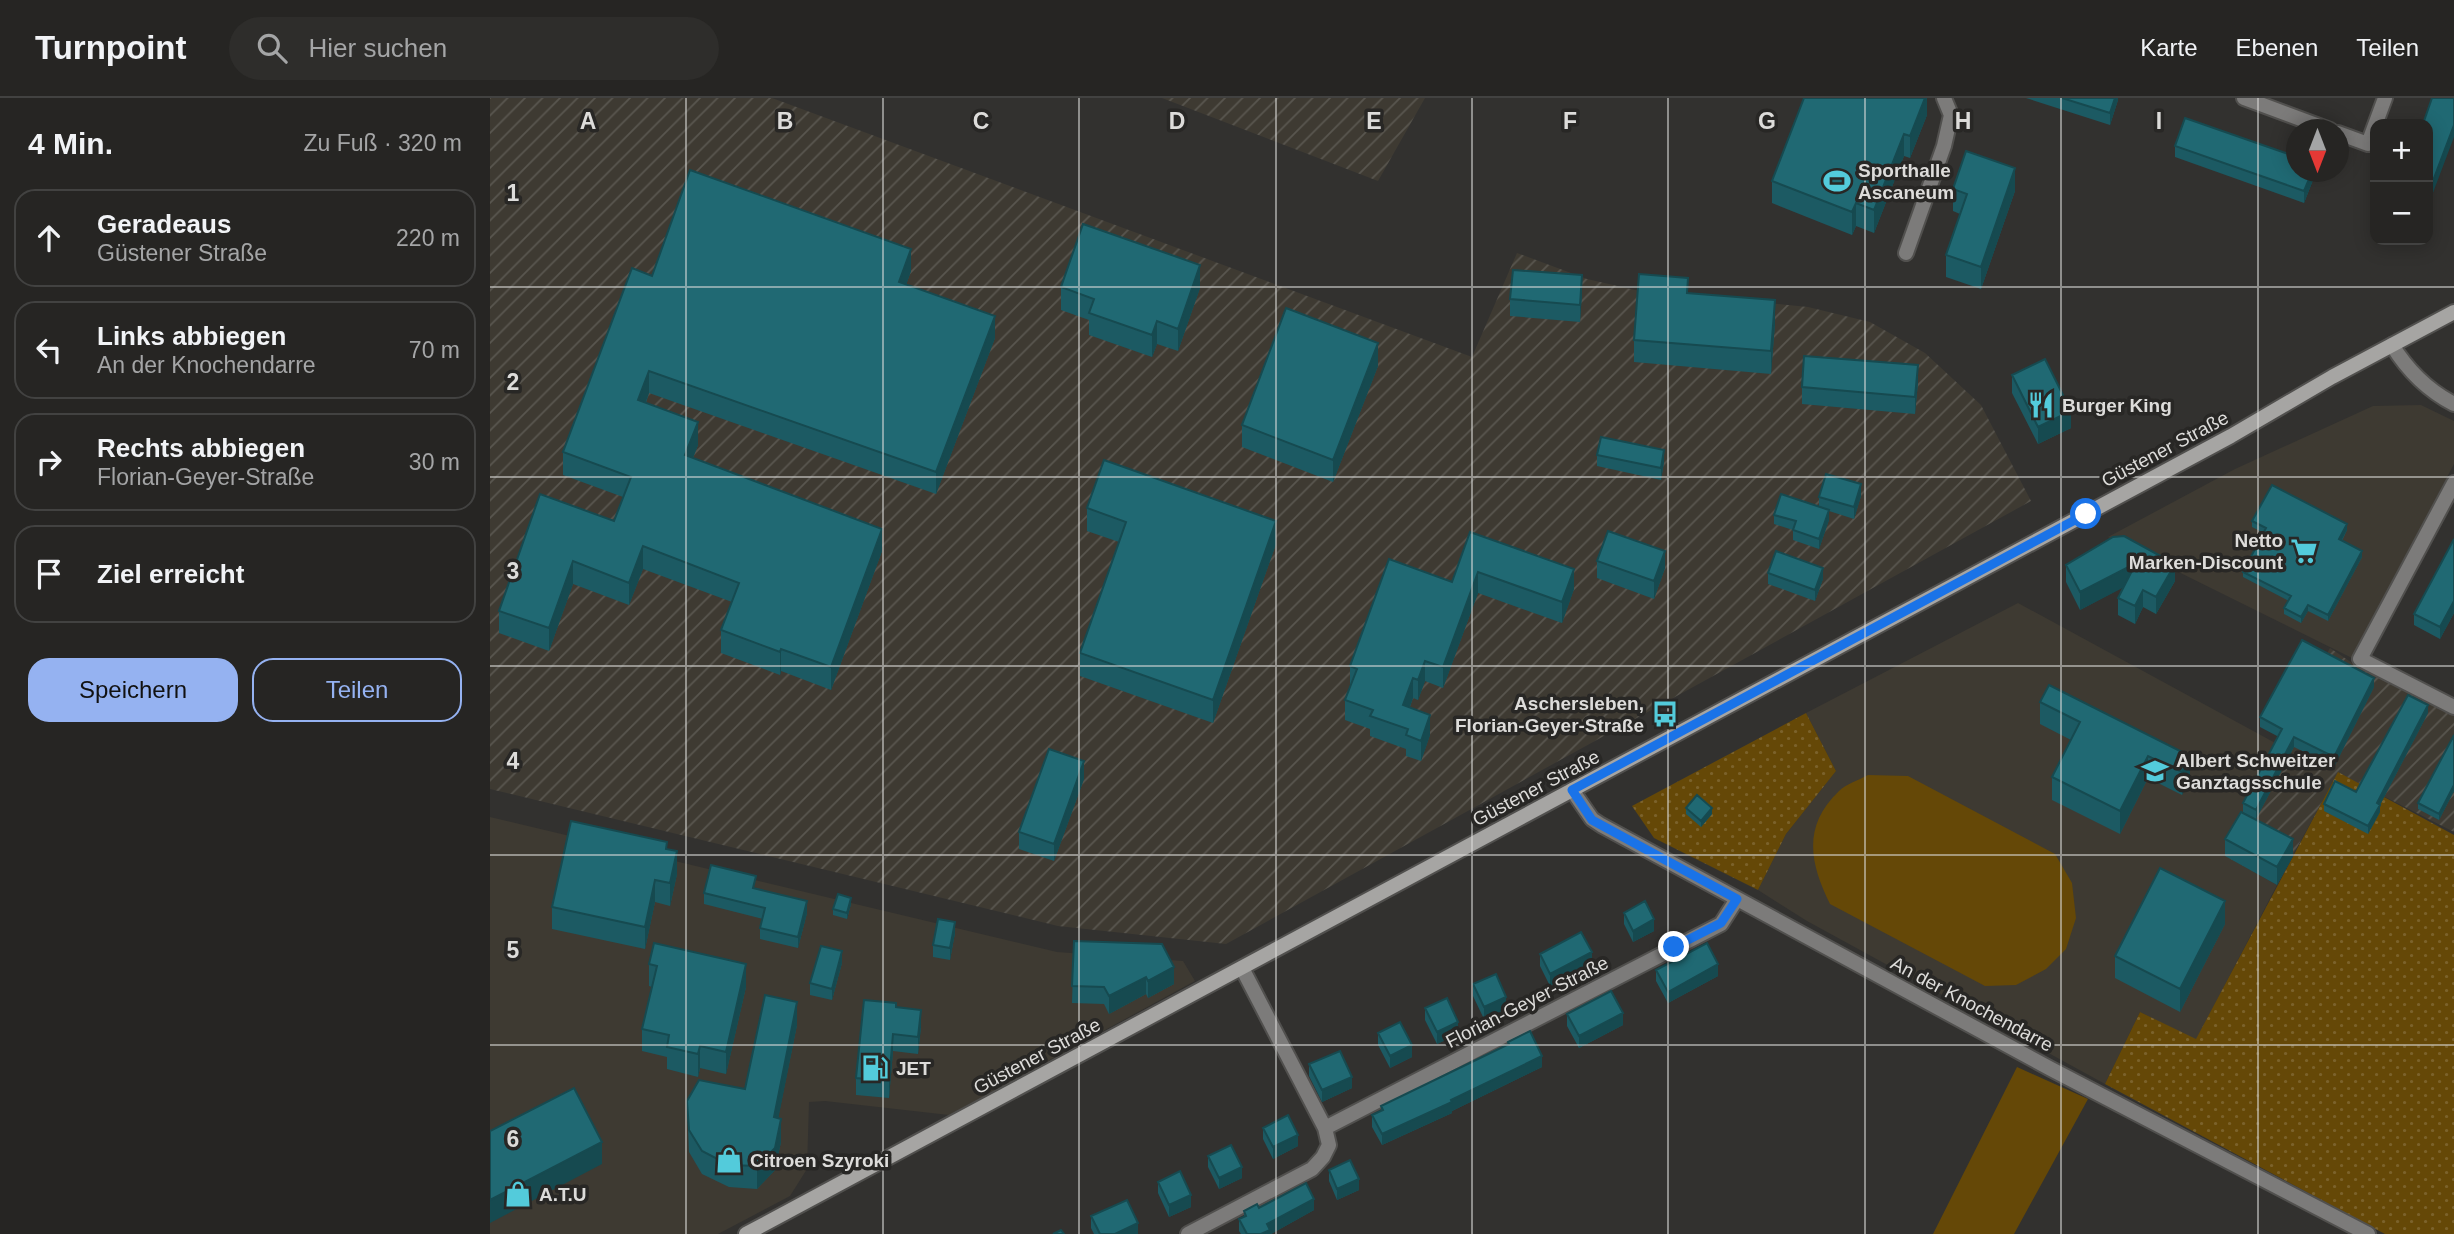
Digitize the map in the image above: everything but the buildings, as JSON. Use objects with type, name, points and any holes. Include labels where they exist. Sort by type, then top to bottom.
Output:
[{"type":"main road","name":"Güstener Straße","points":[[746,1234],[2231,436],[2454,312]]},
{"type":"street","points":[[1906,253],[1944,146],[1951,115],[1944,98]]},
{"type":"street","points":[[2244,98],[2300,119]]},
{"type":"street","points":[[2349,137],[2368,144],[2385,98]]},
{"type":"street","points":[[2392,345],[2414,375],[2435,393],[2454,404]]},
{"type":"street","points":[[2454,483],[2360,659],[2454,707]]},
{"type":"street","name":"An der Knochendarre","points":[[1572,790],[1592,820],[2051,1069],[2368,1234]]},
{"type":"street","name":"Florian-Geyer-Straße","points":[[1325,1128],[1721,923],[1737,899]]},
{"type":"street","points":[[1188,1234],[1312,1169],[1329,1145],[1325,1128],[1242,968]]},
{"type":"shaded area","points":[[490,98],[772,98],[1472,357],[1517,253],[1587,279],[1635,290],[1808,307],[1870,322],[1925,353],[1981,405],[2031,501],[1226,944],[1058,926],[490,789]]},
{"type":"shaded area","points":[[1162,98],[1425,98],[1378,181]]},
{"type":"shaded area","points":[[2421,405],[2454,421],[2454,464],[2352,658],[2108,537],[2235,469],[2373,406]]},
{"type":"shaded area","points":[[2018,603],[2279,745],[2236,825],[2226,856],[2277,885],[2196,1040],[2140,1012],[2105,1084],[1807,921],[1758,890],[1786,834],[1836,771],[1806,713]]},
{"type":"shaded area","points":[[2330,648],[2358,667],[2454,715],[2454,832],[2338,773],[2277,884],[2225,856],[2240,829],[2236,825]]},
{"type":"shaded area","points":[[1806,713],[1836,771],[1786,834],[1758,890],[1654,838],[1632,806]]},
{"type":"shaded area","points":[[2338,772],[2454,835],[2454,1234],[2385,1234],[2105,1084],[2140,1012],[2196,1039]]},
{"type":"shaded area","points":[[1868,775],[1908,776],[2055,854],[2072,883],[2076,918],[2066,949],[2046,969],[2016,985],[1985,986],[1830,904],[1814,860],[1813,846],[1819,818],[1839,791]]},
{"type":"shaded area","points":[[490,817],[1057,952],[1183,961],[1195,981],[949,1115],[825,1101],[809,1102],[807,1169],[790,1196],[718,1234],[490,1234]]},
{"type":"shaded area","points":[[2017,1067],[2088,1099],[2014,1234],[1933,1234]]},
{"type":"place","name":"Sporthalle Ascaneum","points":[[1837,181]]},
{"type":"place","name":"Burger King","points":[[2041,405]]},
{"type":"place","name":"Netto Marken-Discount","points":[[2304,551]]},
{"type":"place","name":"Aschersleben, Florian-Geyer-Straße","points":[[1665,714]]},
{"type":"place","name":"Albert Schweitzer Ganztagsschule","points":[[2155,771]]},
{"type":"place","name":"JET","points":[[875,1068]]},
{"type":"place","name":"Citroen Szyroki","points":[[729,1160]]},
{"type":"place","name":"A.T.U","points":[[518,1194]]},
{"type":"route","points":[[1674,947],[1721,923],[1737,899],[1592,820],[1572,790],[2086,514]]}]
